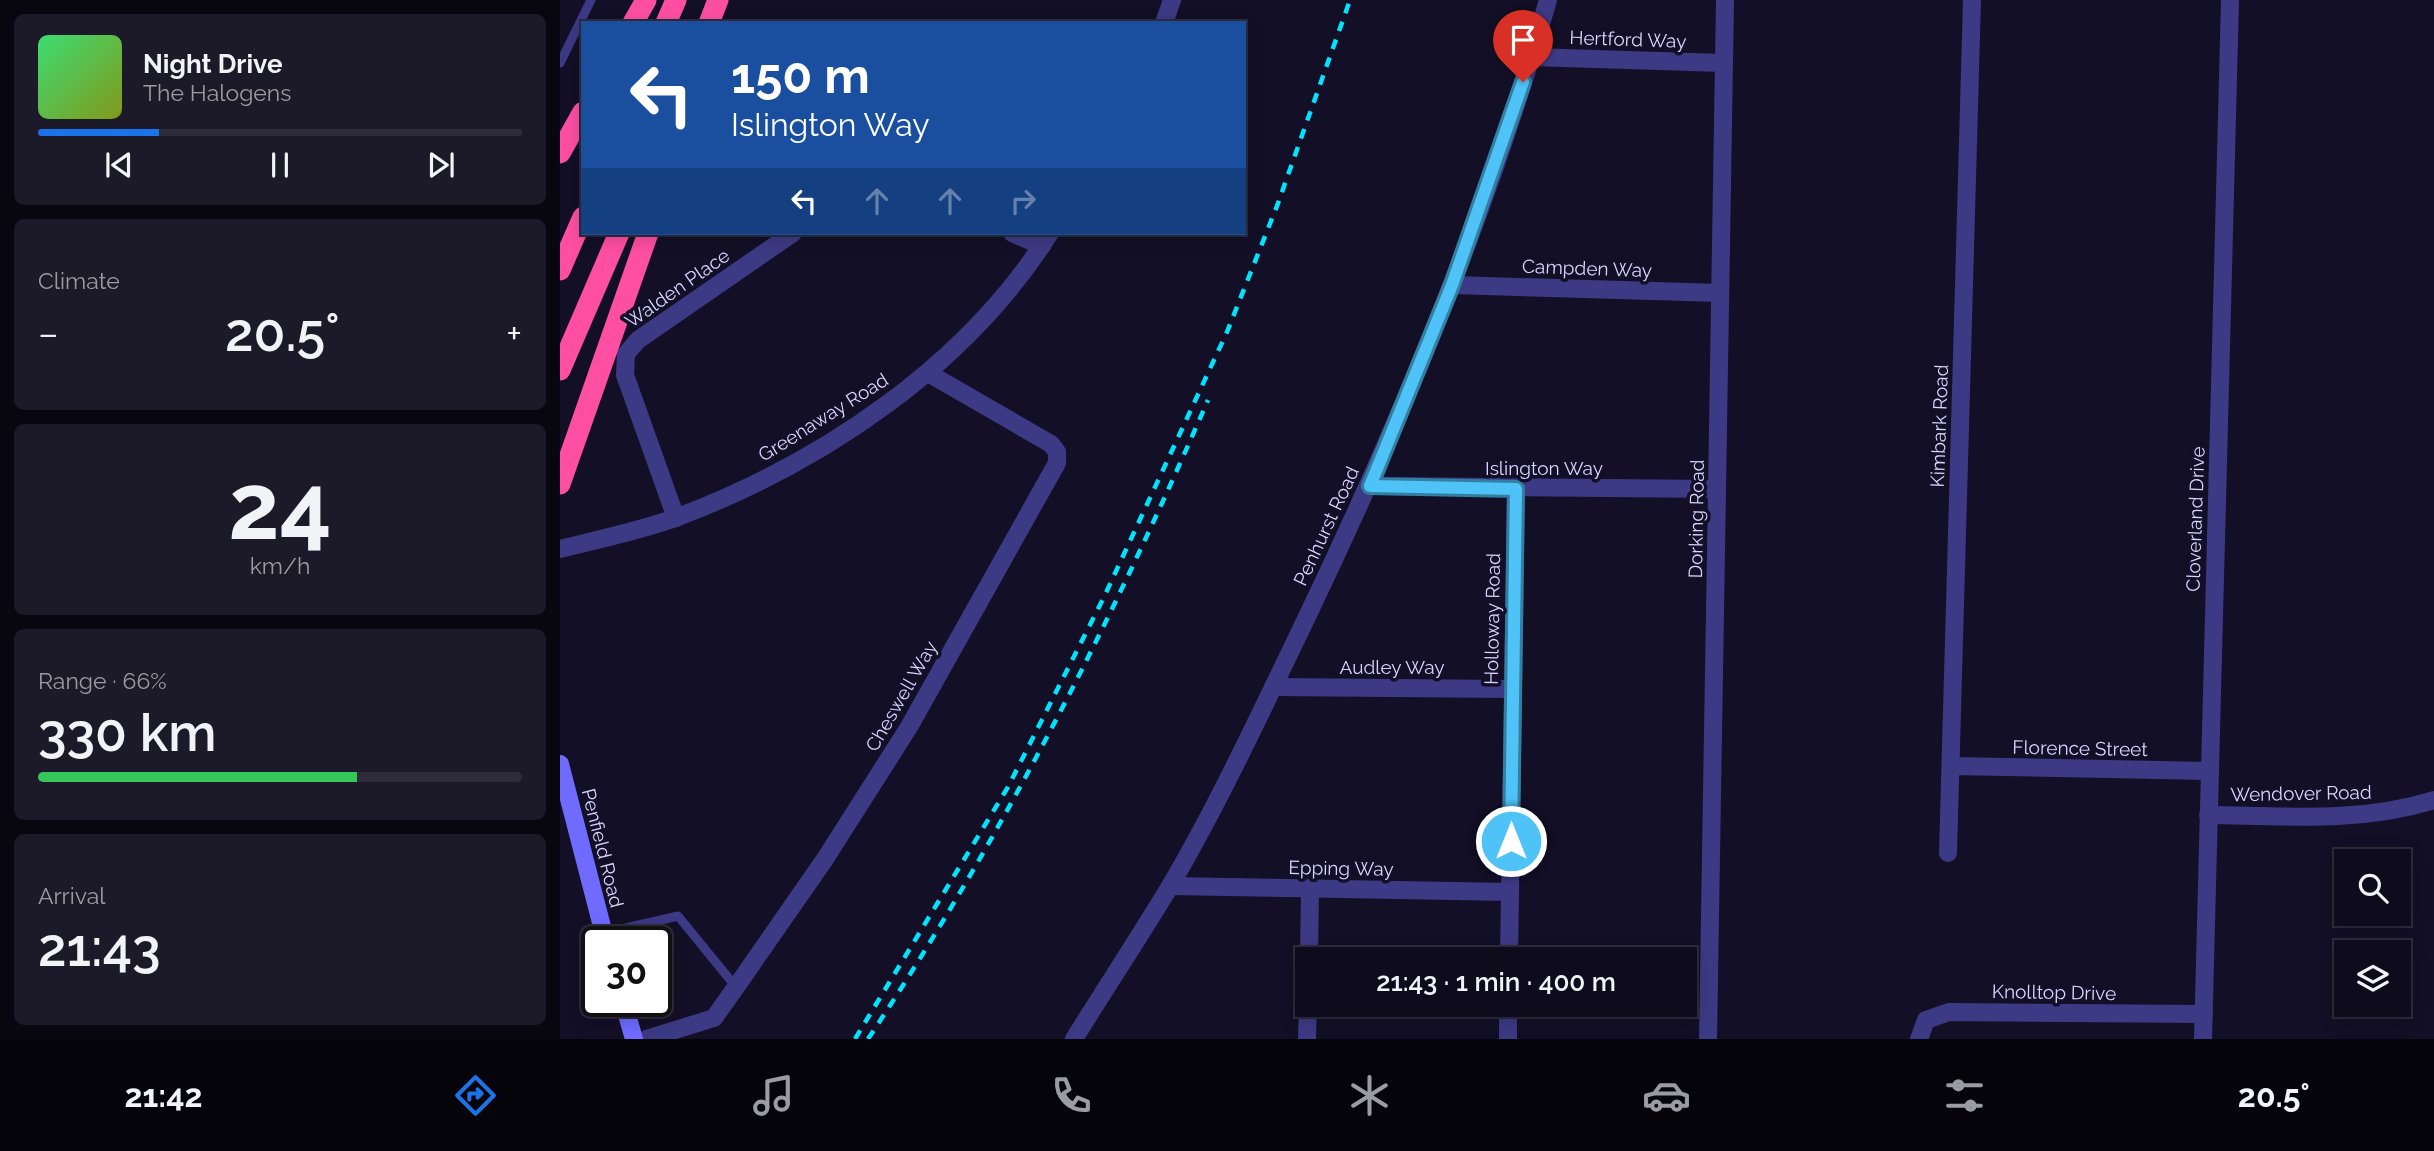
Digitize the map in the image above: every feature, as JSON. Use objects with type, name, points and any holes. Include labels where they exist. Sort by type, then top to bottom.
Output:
[{"type":"highway","points":[[635,21],[646,0]]},
{"type":"highway","points":[[667,21],[676,0]]},
{"type":"highway","points":[[710,21],[718,0]]},
{"type":"highway","points":[[722,21],[729,0]]},
{"type":"highway","points":[[560,153],[581,116]]},
{"type":"highway","points":[[560,270],[581,222]]},
{"type":"highway","points":[[560,370],[618,235]]},
{"type":"highway","points":[[560,484],[647,235]]},
{"type":"main road","name":"Penfield Road","points":[[560,764],[602,926]]},
{"type":"main road","points":[[628,1017],[634,1039]]},
{"type":"street","points":[[1165,21],[1172,0]]},
{"type":"street","name":"Penhurst Road","points":[[1074,1039],[1170,886],[1273,687],[1370,486],[1452,285],[1532,57],[1548,0]]},
{"type":"street","name":"Dorking Road","points":[[1708,1039],[1725,0]]},
{"type":"street","name":"Kimbark Road","points":[[1948,853],[1972,0]]},
{"type":"street","name":"Cloverland Drive","points":[[2203,1039],[2230,0]]},
{"type":"street","name":"Hertford Way","points":[[1532,57],[1723,63]]},
{"type":"street","name":"Walden Place","points":[[676,518],[625,375],[626,354],[638,340],[790,235]]},
{"type":"street","points":[[1023,235],[1046,239]]},
{"type":"street","name":"Greenaway Road","points":[[560,549],[676,518],[747,488],[818,449],[877,411],[928,373],[1006,295],[1046,239]]},
{"type":"street","name":"Campden Way","points":[[1452,285],[1720,293]]},
{"type":"street","name":"Cheswell Way","points":[[646,1039],[713,1018],[736,987],[825,859],[909,727],[1057,463],[1057,453],[1051,444],[928,373]]},
{"type":"street","name":"Islington Way","points":[[1370,486],[1717,489]]},
{"type":"street","name":"Holloway Road","points":[[1509,947],[1516,489]]},
{"type":"street","name":"Audley Way","points":[[1273,687],[1511,689]]},
{"type":"street","name":"Florence Street","points":[[1951,766],[2209,771]]},
{"type":"street","name":"Wendover Road","points":[[2208,815],[2354,816],[2405,809],[2434,800]]},
{"type":"street","name":"Epping Way","points":[[1170,886],[1510,892]]},
{"type":"street","points":[[1309,947],[1310,888]]},
{"type":"street","name":"Knolltop Drive","points":[[1919,1039],[1926,1020],[1949,1012],[2204,1014]]},
{"type":"street","points":[[1307,1039],[1308,1017]]},
{"type":"street","points":[[1508,1017],[1508,1039]]},
{"type":"lane","points":[[560,63],[591,0]]},
{"type":"lane","points":[[643,926],[678,916],[736,987]]},
{"type":"railway","points":[[855,1039],[1008,787],[1104,597],[1227,332],[1277,206],[1350,0]]},
{"type":"railway","points":[[868,1039],[964,885],[1052,727],[1133,565],[1208,400]]},
{"type":"route","points":[[1511,841],[1511,689],[1516,489],[1370,486],[1452,285],[1523,82]]}]
